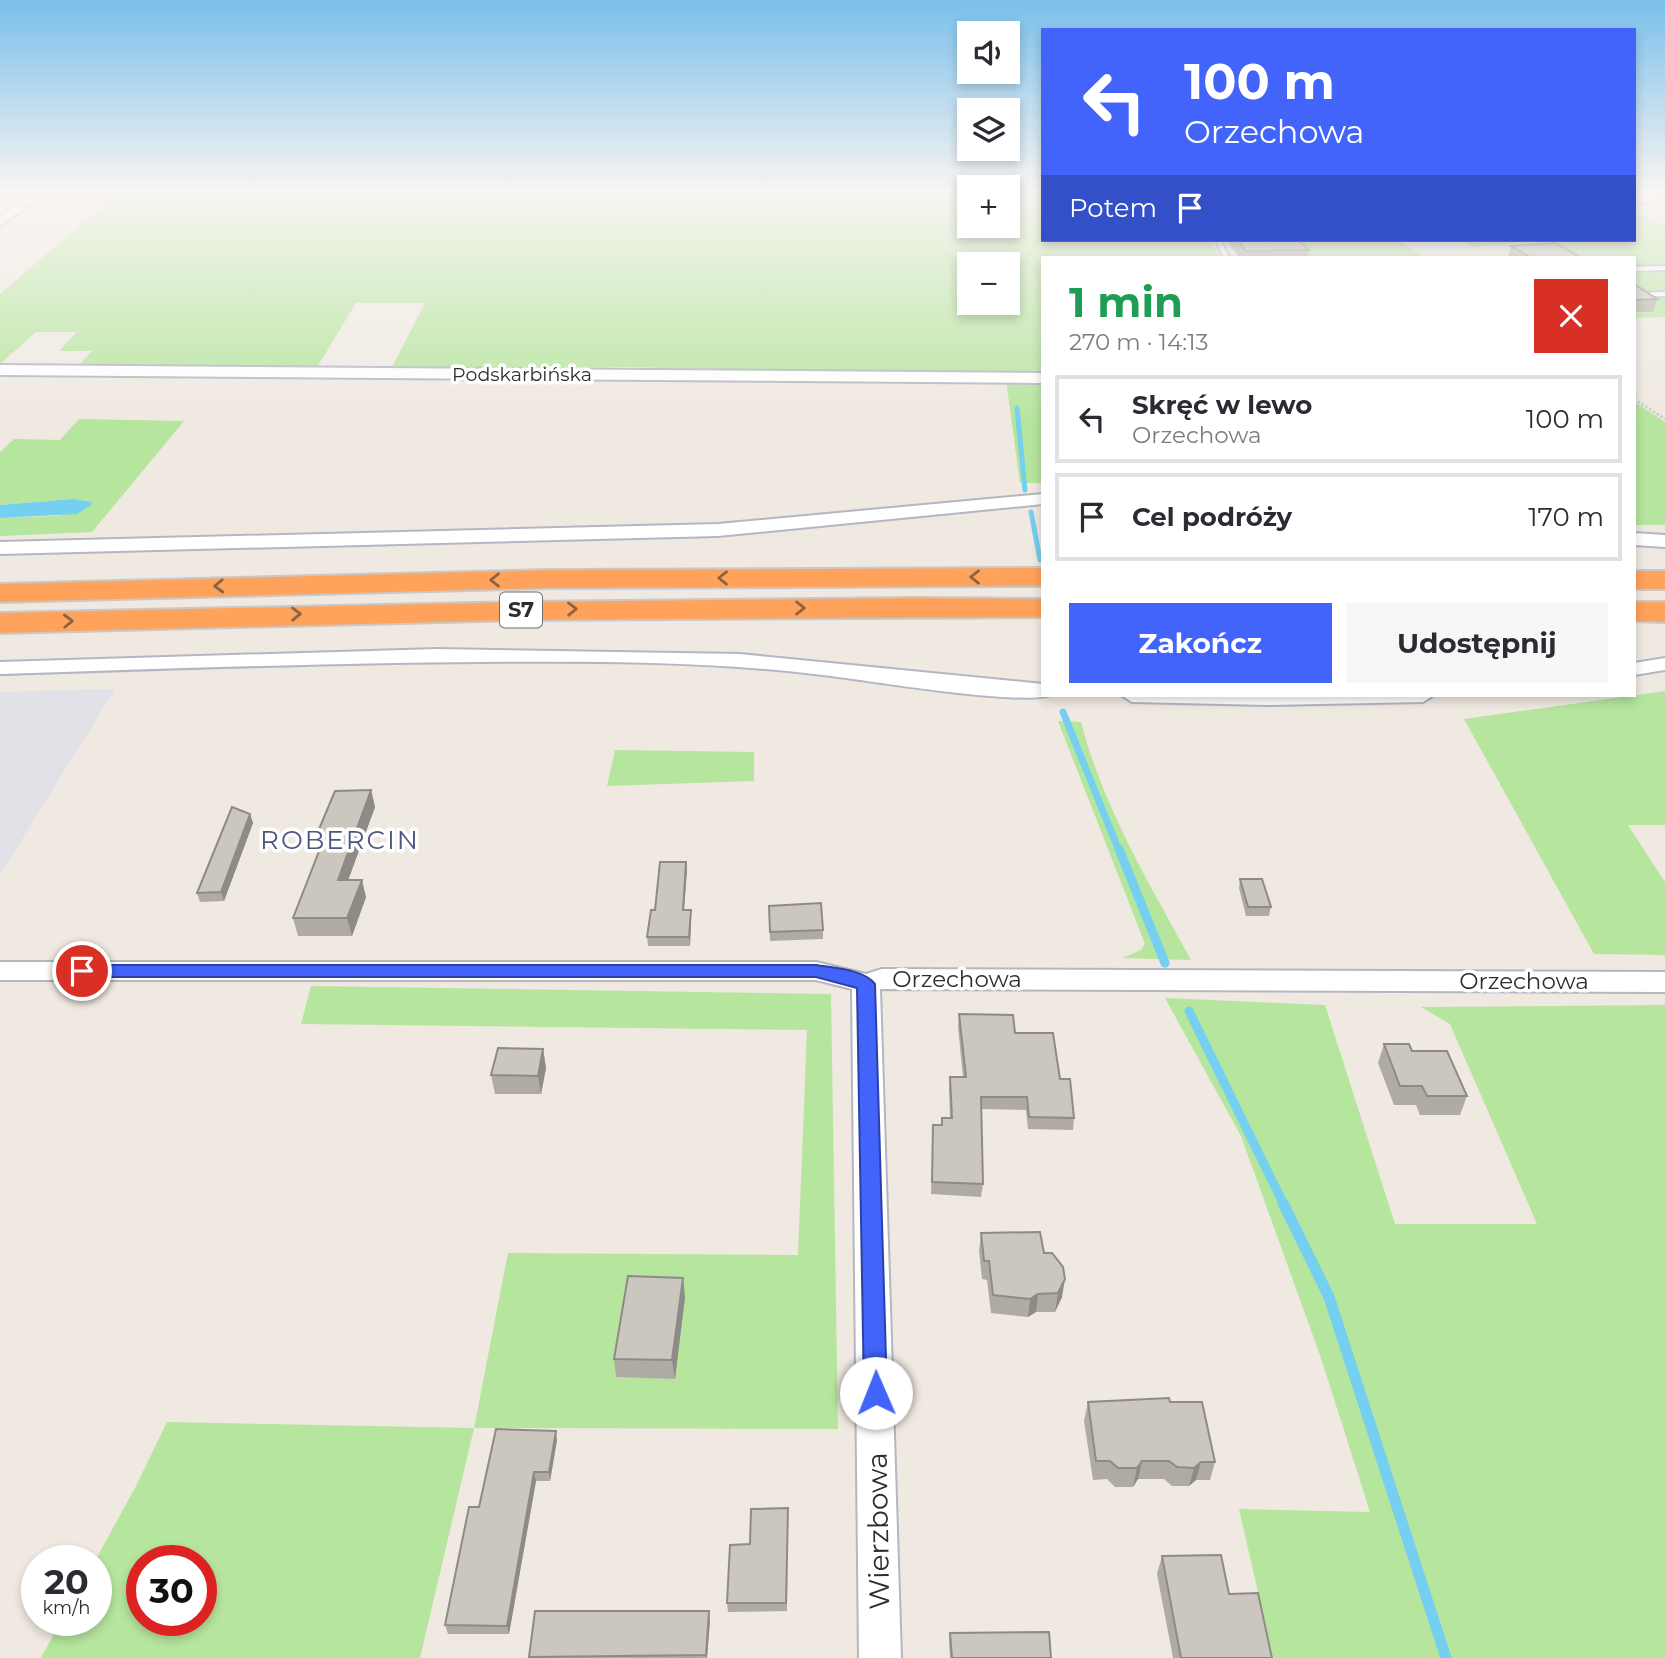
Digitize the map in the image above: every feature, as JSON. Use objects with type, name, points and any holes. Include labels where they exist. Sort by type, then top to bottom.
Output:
[{"type":"highway","name":"S7","points":[[0,593],[524,580],[1041,577]]},
{"type":"highway","points":[[1636,580],[1665,580]]},
{"type":"highway","name":"S7","points":[[0,623],[676,607],[1041,608]]},
{"type":"highway","points":[[1636,611],[1665,612]]},
{"type":"street","name":"Podskarbińska","points":[[0,370],[1041,378]]},
{"type":"street","points":[[0,548],[718,530],[1041,499]]},
{"type":"street","points":[[1636,539],[1665,541]]},
{"type":"street","points":[[0,668],[461,657],[697,657],[805,665],[948,685],[1041,691]]},
{"type":"street","points":[[1636,669],[1665,664]]},
{"type":"street","points":[[1222,697],[1319,697]]},
{"type":"street","name":"Orzechowa","points":[[0,971],[816,971],[846,976],[866,984],[882,978],[1665,982]]},
{"type":"street","name":"Wierzbowa","points":[[866,984],[880,1658]]},
{"type":"lane","points":[[1636,295],[1665,294]]},
{"type":"path","points":[[1636,400],[1665,419]]},
{"type":"shaded area","points":[[115,689],[0,875],[0,692]]},
{"type":"green space","points":[[29,269],[957,269],[957,315],[1020,315],[1020,269],[1041,269],[1041,376],[625,367],[391,369],[425,303],[356,303],[316,369],[77,367],[92,351],[59,351],[77,332],[36,332],[0,364],[0,294]]},
{"type":"green space","points":[[1665,271],[1665,317],[1636,318],[1636,272]]},
{"type":"green space","points":[[1006,380],[1041,381],[1041,483],[1020,483]]},
{"type":"green space","points":[[1636,403],[1665,422],[1665,525],[1636,525]]},
{"type":"green space","points":[[79,419],[184,421],[92,532],[0,536],[0,518],[57,516],[92,502],[73,499],[0,505],[0,452],[14,439],[60,440]]},
{"type":"green space","points":[[1665,691],[1665,825],[1628,825],[1665,882],[1665,955],[1594,954],[1464,719]]},
{"type":"green space","points":[[1058,721],[1081,722],[1114,814],[1191,960],[1122,958],[1141,950],[1145,944]]},
{"type":"green space","points":[[615,750],[754,752],[754,781],[607,786]]},
{"type":"green space","points":[[311,986],[831,994],[838,1429],[474,1428],[508,1253],[798,1255],[807,1030],[301,1024]]},
{"type":"green space","points":[[1165,998],[1325,1005],[1395,1224],[1537,1224],[1450,1024],[1421,1007],[1665,1005],[1665,1658],[1273,1658],[1239,1509],[1370,1512],[1321,1358],[1241,1136]]},
{"type":"green space","points":[[167,1422],[474,1428],[420,1658],[41,1658],[53,1636],[112,1636],[112,1545],[104,1545]]},
{"type":"water","points":[[73,499],[92,502],[77,514],[0,518],[0,505]]},
{"type":"building","points":[[1636,285],[1657,299],[1636,300]]},
{"type":"building","points":[[371,790],[338,880],[362,880],[347,918],[293,918],[323,841],[314,841],[335,791]]},
{"type":"building","points":[[232,807],[250,814],[221,892],[197,893]]},
{"type":"building","points":[[660,862],[686,862],[683,910],[691,910],[689,937],[647,937],[651,910],[655,910]]},
{"type":"building","points":[[1240,879],[1262,879],[1271,907],[1248,907]]},
{"type":"building","points":[[821,903],[823,930],[770,932],[769,906]]},
{"type":"building","points":[[959,1014],[1013,1015],[1015,1033],[1053,1033],[1060,1079],[1070,1079],[1074,1118],[1029,1117],[1027,1097],[981,1097],[983,1184],[932,1182],[933,1125],[942,1125],[942,1118],[952,1118],[950,1077],[966,1077]]},
{"type":"building","points":[[1384,1044],[1409,1044],[1412,1051],[1447,1051],[1467,1096],[1427,1096],[1422,1086],[1400,1086]]},
{"type":"building","points":[[498,1048],[543,1049],[538,1076],[491,1075]]},
{"type":"building","points":[[1040,1232],[1044,1253],[1052,1253],[1063,1267],[1065,1279],[1058,1293],[1038,1294],[1030,1299],[993,1295],[989,1261],[984,1261],[981,1233]]},
{"type":"building","points":[[628,1276],[683,1278],[672,1360],[614,1359]]},
{"type":"building","points":[[1169,1398],[1170,1402],[1202,1402],[1215,1462],[1201,1462],[1194,1468],[1177,1467],[1169,1461],[1142,1461],[1137,1468],[1118,1468],[1110,1461],[1096,1461],[1088,1402]]},
{"type":"building","points":[[496,1429],[556,1431],[549,1472],[534,1472],[507,1626],[445,1625],[469,1507],[479,1507]]},
{"type":"building","points":[[788,1508],[786,1603],[727,1603],[730,1545],[750,1544],[751,1509]]},
{"type":"building","points":[[1221,1555],[1229,1594],[1258,1593],[1272,1658],[1181,1658],[1162,1556]]},
{"type":"building","points":[[535,1611],[709,1611],[706,1655],[529,1657]]},
{"type":"building","points":[[1049,1632],[1051,1658],[952,1658],[950,1633]]},
{"type":"waterway","points":[[1017,408],[1025,490]]},
{"type":"waterway","points":[[1031,512],[1040,560]]},
{"type":"waterway","points":[[1063,712],[1119,851]]},
{"type":"waterway","points":[[1119,849],[1165,963]]},
{"type":"waterway","points":[[1189,1011],[1284,1205]]},
{"type":"waterway","points":[[1283,1203],[1329,1297],[1446,1658]]},
{"type":"district","name":"ROBERCIN","points":[[340,840]]},
{"type":"route","points":[[82,971],[816,971],[846,976],[866,984],[876,1393]]}]
